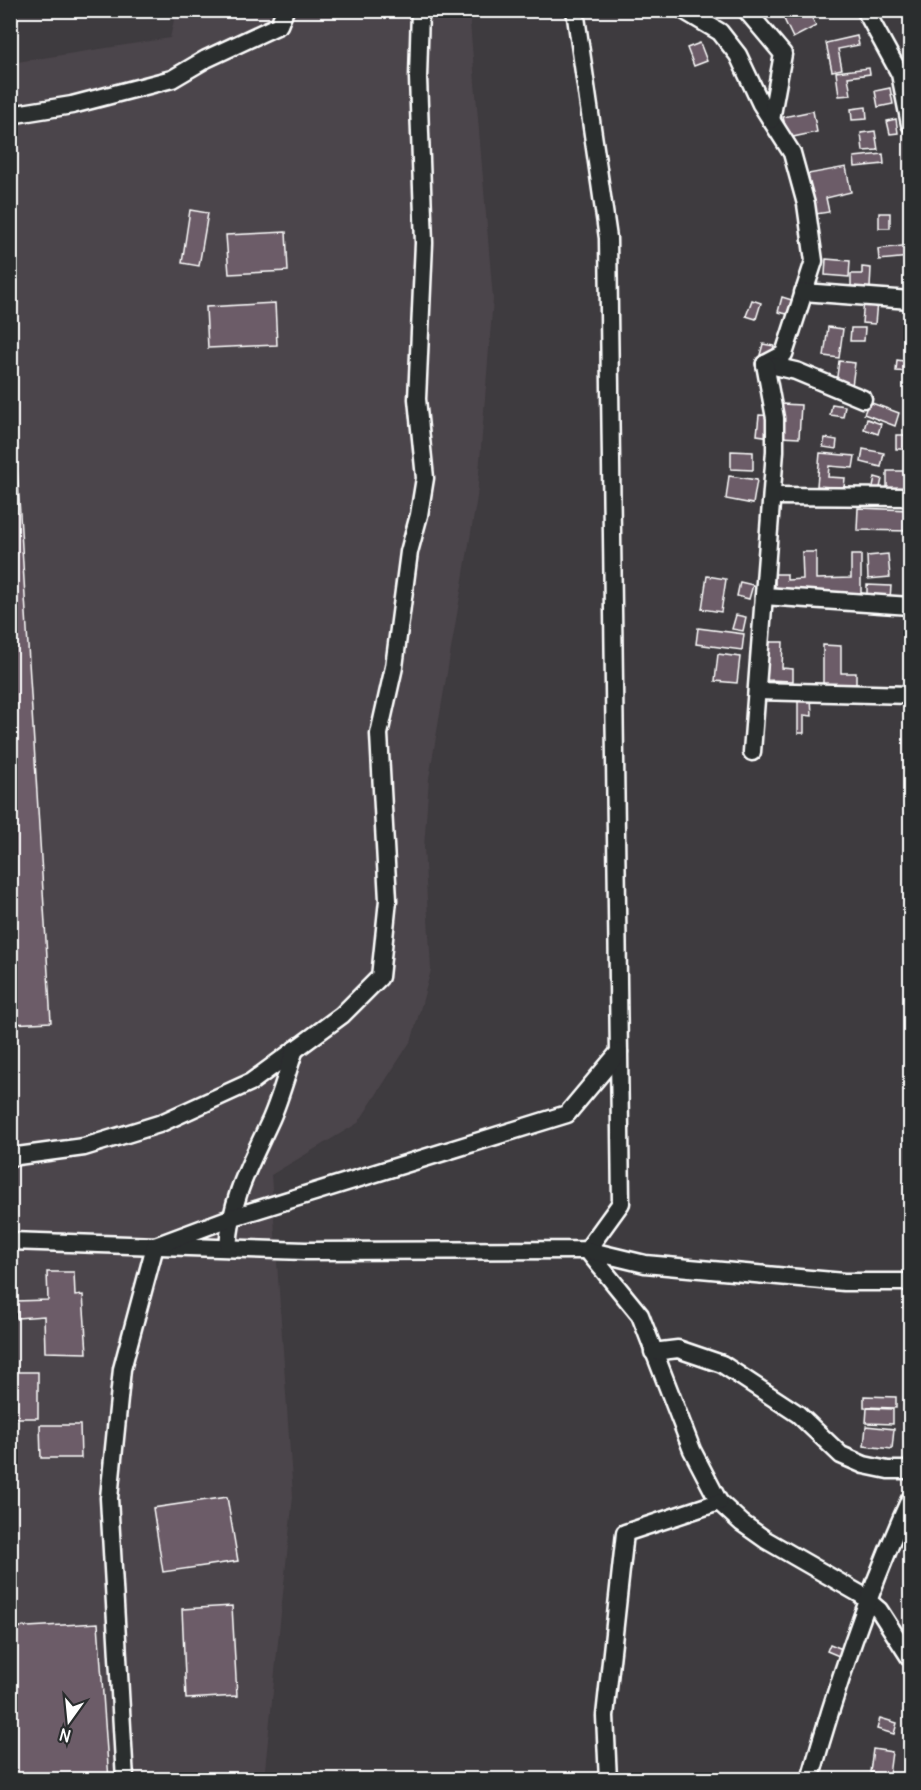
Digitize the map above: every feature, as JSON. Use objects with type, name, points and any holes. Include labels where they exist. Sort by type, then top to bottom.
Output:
[{"type":"street","points":[[10,116],[72,105],[172,80],[206,59],[279,25],[285,10]]},
{"type":"street","points":[[10,1157],[84,1147],[159,1124],[251,1082],[342,1016],[380,977],[388,900],[380,734],[394,667],[409,552],[419,515],[425,478],[417,399],[424,243],[419,123],[420,10]]},
{"type":"street","points":[[575,10],[608,238],[621,1203],[588,1250]]},
{"type":"street","points":[[683,10],[720,32],[738,55],[761,104],[792,153],[806,204],[814,261],[784,354],[765,364]]},
{"type":"street","points":[[746,10],[783,54],[771,120]]},
{"type":"street","points":[[865,10],[900,75],[910,124]]},
{"type":"street","points":[[900,75],[910,59]]},
{"type":"street","points":[[10,127],[72,105]]},
{"type":"street","points":[[803,292],[910,300]]},
{"type":"street","points":[[765,364],[796,370],[863,399]]},
{"type":"street","points":[[752,752],[772,496],[775,418],[765,364]]},
{"type":"street","points":[[772,496],[910,497]]},
{"type":"street","points":[[764,596],[910,606]]},
{"type":"street","points":[[757,691],[910,695]]},
{"type":"street","points":[[228,1248],[230,1218],[241,1182],[272,1116],[295,1049]]},
{"type":"street","points":[[155,1246],[230,1218],[567,1114],[619,1052]]},
{"type":"street","points":[[10,1241],[228,1248],[588,1250],[645,1264],[844,1282],[910,1282]]},
{"type":"street","points":[[125,1779],[109,1498],[122,1369],[155,1246]]},
{"type":"street","points":[[588,1250],[640,1315],[704,1477],[719,1502],[742,1523],[766,1540],[867,1600],[879,1610],[910,1658]]},
{"type":"street","points":[[653,1352],[678,1349],[722,1364],[798,1414],[841,1455],[864,1465],[888,1470],[910,1470]]},
{"type":"street","points":[[810,1779],[835,1691],[867,1600],[910,1499]]},
{"type":"street","points":[[608,1779],[605,1716],[625,1533],[719,1502]]},
{"type":"shaded area","points":[[176,11],[469,11],[493,299],[477,497],[429,778],[424,847],[431,970],[412,1039],[358,1123],[271,1175],[293,1496],[264,1779],[11,1780],[11,63],[170,38]]},
{"type":"building","points":[[801,10],[808,10],[816,26],[793,38],[784,19]]},
{"type":"building","points":[[857,36],[859,45],[838,49],[842,69],[832,71],[826,43]]},
{"type":"building","points":[[700,43],[707,61],[694,66],[687,48]]},
{"type":"building","points":[[869,68],[870,74],[848,77],[851,95],[839,96],[836,72]]},
{"type":"building","points":[[890,88],[893,104],[878,107],[875,91]]},
{"type":"building","points":[[866,107],[867,119],[852,120],[851,109]]},
{"type":"building","points":[[813,111],[817,132],[788,138],[783,117]]},
{"type":"building","points":[[896,119],[898,133],[890,134],[887,121]]},
{"type":"building","points":[[875,131],[878,150],[863,151],[861,133]]},
{"type":"building","points":[[883,154],[884,164],[855,167],[854,157]]},
{"type":"building","points":[[846,167],[851,192],[826,198],[829,212],[816,214],[808,174]]},
{"type":"building","points":[[190,210],[208,213],[199,266],[182,263]]},
{"type":"building","points":[[879,213],[890,213],[890,228],[879,228]]},
{"type":"building","points":[[286,232],[288,271],[229,274],[226,235]]},
{"type":"building","points":[[910,245],[910,257],[879,260],[878,249]]},
{"type":"building","points":[[826,259],[850,261],[849,277],[825,275]]},
{"type":"building","points":[[862,267],[871,268],[870,288],[851,288],[851,274],[862,274]]},
{"type":"building","points":[[782,297],[795,301],[792,315],[778,312]]},
{"type":"building","points":[[752,300],[761,303],[756,319],[746,316]]},
{"type":"building","points":[[864,300],[877,302],[875,324],[862,323]]},
{"type":"building","points":[[275,303],[277,345],[208,348],[206,307]]},
{"type":"building","points":[[828,327],[843,329],[839,358],[824,356]]},
{"type":"building","points":[[851,328],[865,328],[864,341],[850,341]]},
{"type":"building","points":[[763,344],[774,346],[771,357],[760,355]]},
{"type":"building","points":[[897,360],[910,362],[910,372],[896,371]]},
{"type":"building","points":[[839,361],[855,363],[852,386],[836,384]]},
{"type":"building","points":[[869,402],[899,413],[895,426],[864,414]]},
{"type":"building","points":[[782,404],[801,405],[799,438],[780,437]]},
{"type":"building","points":[[832,404],[845,406],[843,417],[830,415]]},
{"type":"building","points":[[759,415],[773,416],[771,437],[757,435]]},
{"type":"building","points":[[867,419],[881,424],[878,434],[864,429]]},
{"type":"building","points":[[15,433],[51,1022],[10,1024],[10,434]]},
{"type":"building","points":[[896,435],[910,435],[910,449],[896,449]]},
{"type":"building","points":[[825,438],[837,440],[836,449],[823,447]]},
{"type":"building","points":[[863,449],[884,453],[881,467],[861,462]]},
{"type":"building","points":[[731,451],[753,452],[753,470],[731,469]]},
{"type":"building","points":[[820,453],[855,456],[853,468],[829,466],[828,477],[845,478],[844,488],[817,486]]},
{"type":"building","points":[[887,471],[904,471],[904,481],[910,481],[910,490],[887,490]]},
{"type":"building","points":[[729,476],[757,480],[753,504],[726,499]]},
{"type":"building","points":[[875,477],[882,479],[879,492],[872,491]]},
{"type":"building","points":[[858,508],[910,510],[910,531],[857,530]]},
{"type":"building","points":[[802,552],[816,552],[816,579],[851,578],[851,555],[861,555],[861,595],[775,596],[775,574],[787,574],[787,580],[803,579]]},
{"type":"building","points":[[888,554],[890,577],[868,579],[867,556]]},
{"type":"building","points":[[707,576],[726,579],[721,612],[702,609]]},
{"type":"building","points":[[740,582],[753,585],[749,599],[737,596]]},
{"type":"building","points":[[867,585],[891,586],[890,598],[867,598]]},
{"type":"building","points":[[736,615],[746,617],[743,631],[732,629]]},
{"type":"building","points":[[698,628],[744,634],[742,650],[696,644]]},
{"type":"building","points":[[769,642],[783,642],[782,668],[793,669],[793,681],[767,680]]},
{"type":"building","points":[[823,645],[841,646],[841,673],[856,673],[856,685],[823,685]]},
{"type":"building","points":[[718,654],[740,657],[737,683],[715,681]]},
{"type":"building","points":[[798,697],[811,697],[812,716],[804,715],[804,733],[798,733]]},
{"type":"building","points":[[47,1272],[74,1272],[75,1296],[83,1295],[87,1353],[45,1352],[44,1316],[17,1318],[15,1301],[48,1300]]},
{"type":"building","points":[[10,1372],[38,1372],[38,1418],[10,1418]]},
{"type":"building","points":[[864,1396],[896,1397],[896,1408],[864,1407]]},
{"type":"building","points":[[867,1408],[893,1409],[893,1424],[866,1423]]},
{"type":"building","points":[[40,1425],[80,1425],[81,1458],[41,1458]]},
{"type":"building","points":[[866,1426],[894,1429],[892,1449],[864,1446]]},
{"type":"building","points":[[227,1497],[238,1561],[163,1572],[153,1508]]},
{"type":"building","points":[[232,1606],[237,1696],[186,1699],[182,1609]]},
{"type":"building","points":[[98,1623],[109,1780],[10,1780],[10,1628]]},
{"type":"building","points":[[830,1644],[842,1649],[839,1656],[827,1651]]},
{"type":"building","points":[[880,1718],[897,1723],[894,1734],[877,1729]]},
{"type":"building","points":[[907,1721],[910,1722],[910,1734],[905,1733]]},
{"type":"building","points":[[873,1749],[892,1752],[889,1775],[870,1772]]}]
